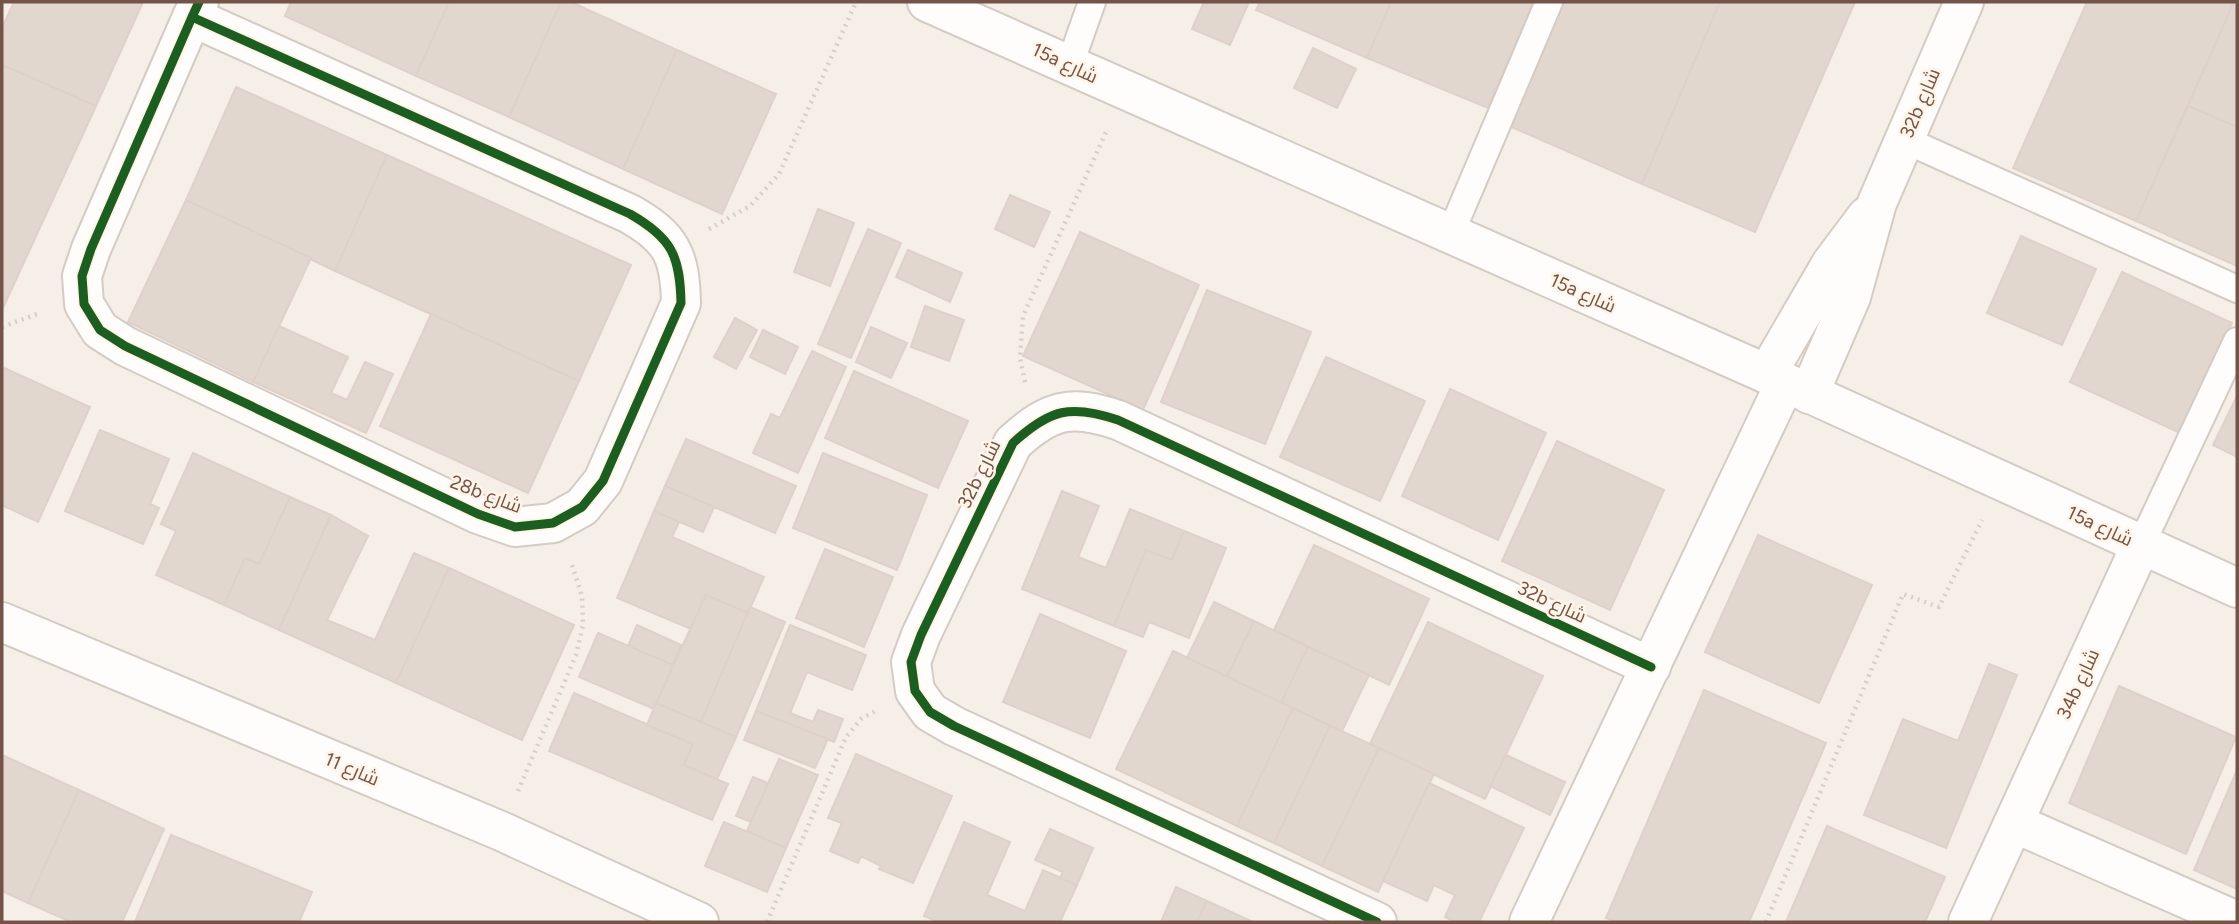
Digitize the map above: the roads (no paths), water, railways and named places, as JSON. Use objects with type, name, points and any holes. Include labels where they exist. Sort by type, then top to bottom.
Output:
[{"type":"street","name":"15a شارع","points":[[927,2],[1787,384],[2237,588]]},
{"type":"street","name":"32b شارع","points":[[1529,922],[1787,384],[1831,264],[1877,203],[1964,2]]},
{"type":"street","name":"28b شارع","points":[[196,10],[630,214],[654,228],[671,249],[681,275],[681,303],[603,481],[582,507],[553,523],[514,527],[478,514],[137,352],[100,330],[84,304],[82,276],[91,249],[196,10]]},
{"type":"street","name":"32b شارع","points":[[1377,922],[954,726],[930,712],[915,691],[911,662],[921,635],[1013,443],[1032,425],[1060,412],[1089,410],[1118,420],[1651,667]]},
{"type":"street","name":"34b شارع","points":[[1968,922],[2141,545]]},
{"type":"street","name":"شارع 11","points":[[2,622],[501,831],[699,922]]},
{"type":"street","points":[[2014,823],[2237,921]]},
{"type":"lane","points":[[1070,64],[1092,2]]},
{"type":"lane","points":[[1450,235],[1549,2]]},
{"type":"lane","points":[[1905,139],[2237,289]]},
{"type":"lane","points":[[2141,545],[2237,341]]}]
